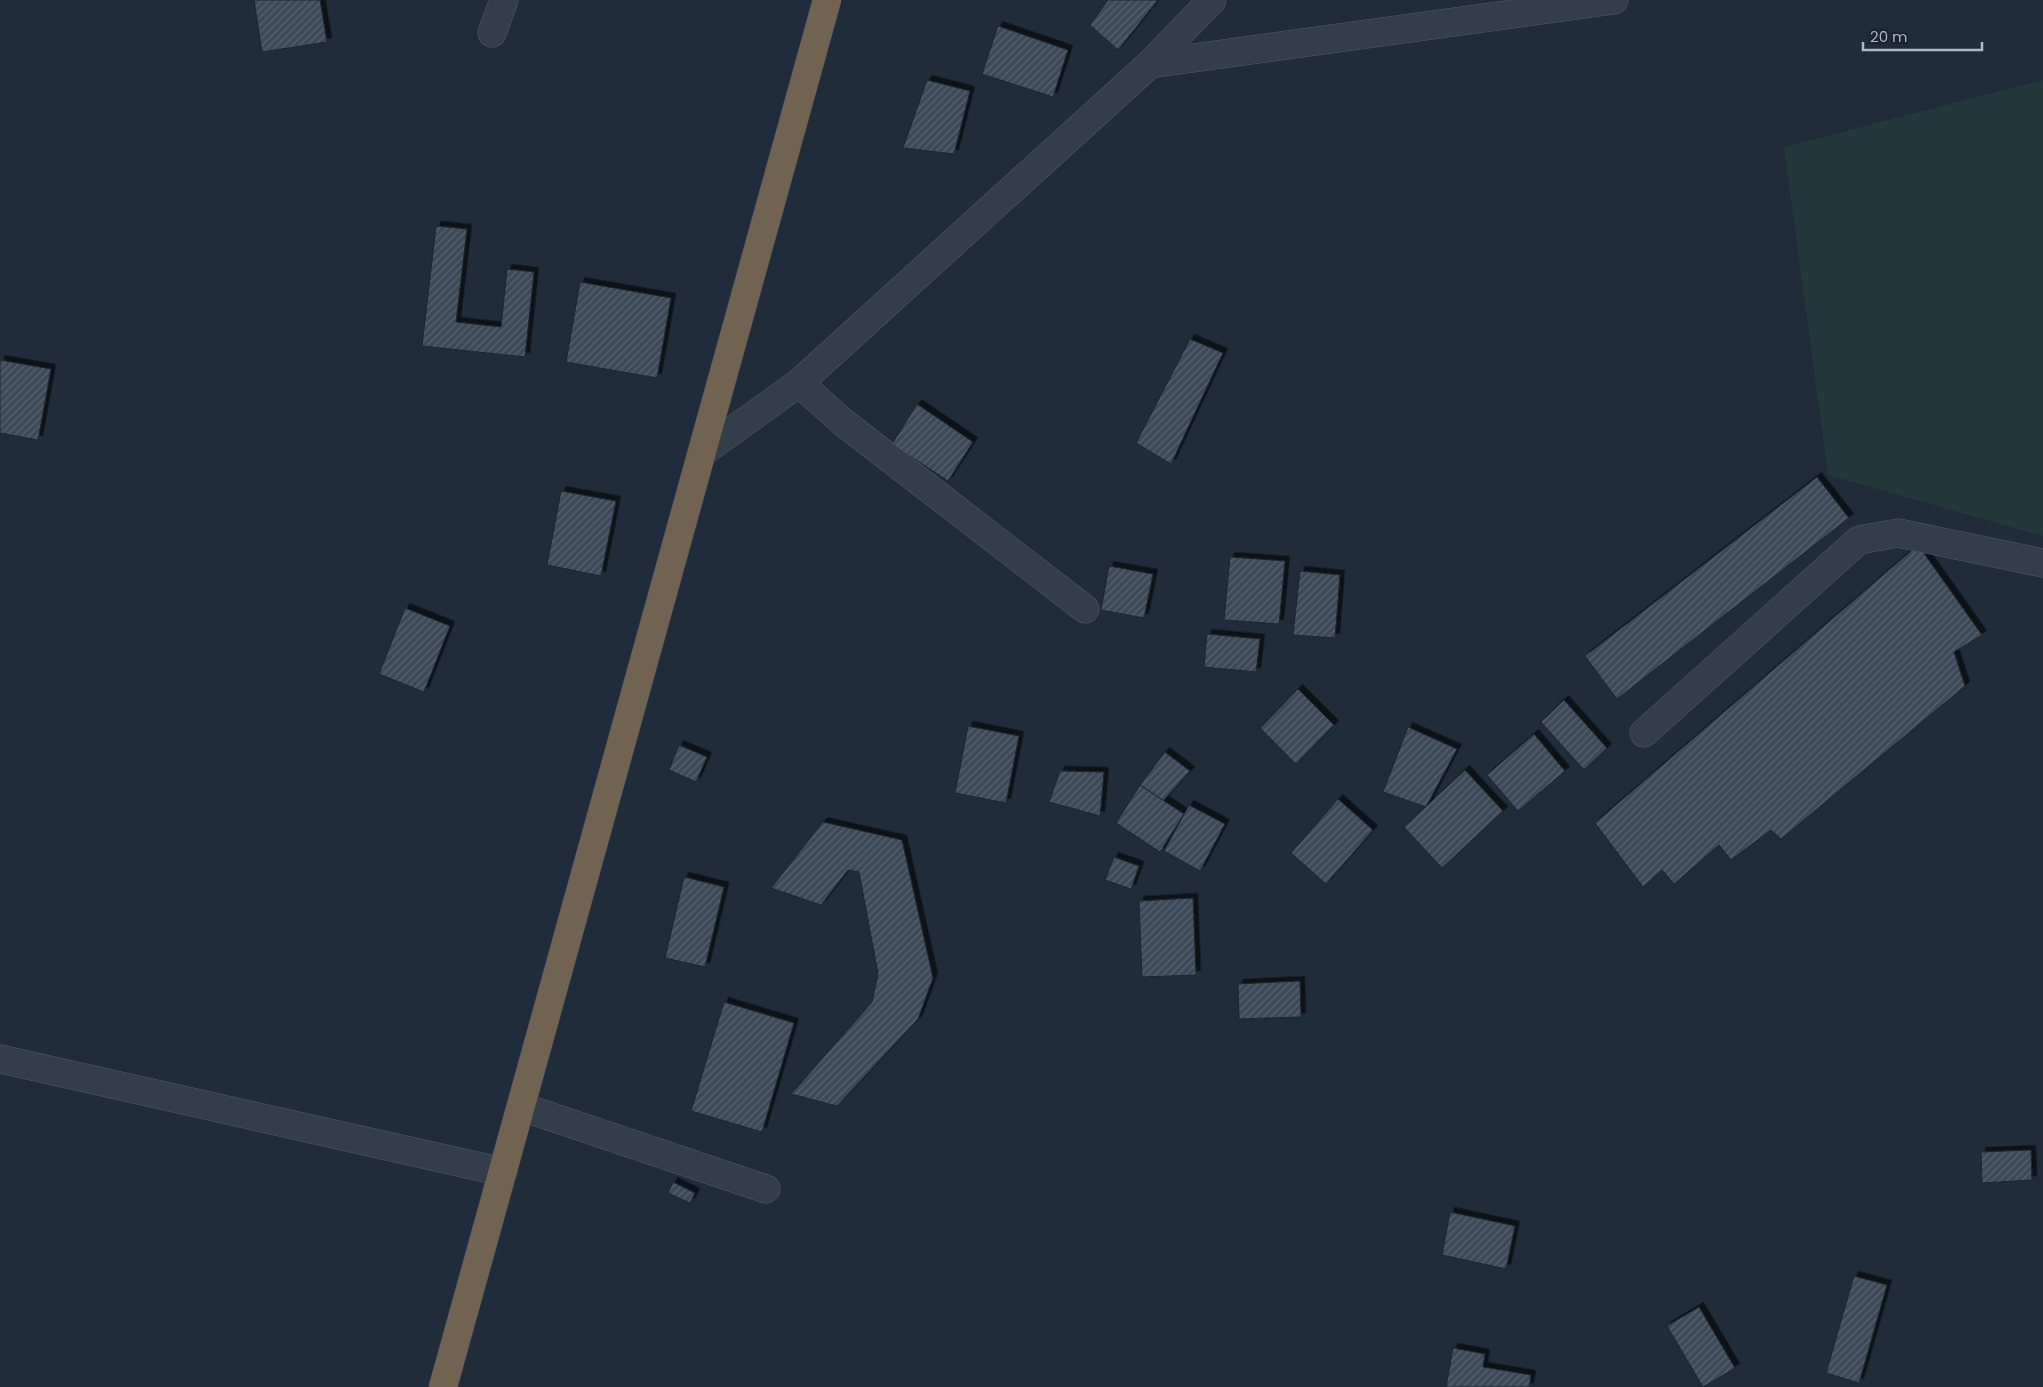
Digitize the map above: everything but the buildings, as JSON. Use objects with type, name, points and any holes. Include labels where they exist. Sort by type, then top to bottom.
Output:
[{"type":"highway","points":[[443,1387],[704,451],[827,0]]},
{"type":"street","points":[[492,33],[504,0]]},
{"type":"street","points":[[704,451],[799,383],[1150,64],[1212,0]]},
{"type":"street","points":[[1150,64],[1614,0]]},
{"type":"street","points":[[799,383],[844,424],[1085,608]]},
{"type":"street","points":[[1644,733],[1859,540],[1898,532],[2043,563]]},
{"type":"street","points":[[0,1059],[503,1172]]},
{"type":"street","points":[[522,1107],[766,1189]]},
{"type":"green space","points":[[2043,80],[2043,536],[1828,475],[1784,147]]}]
